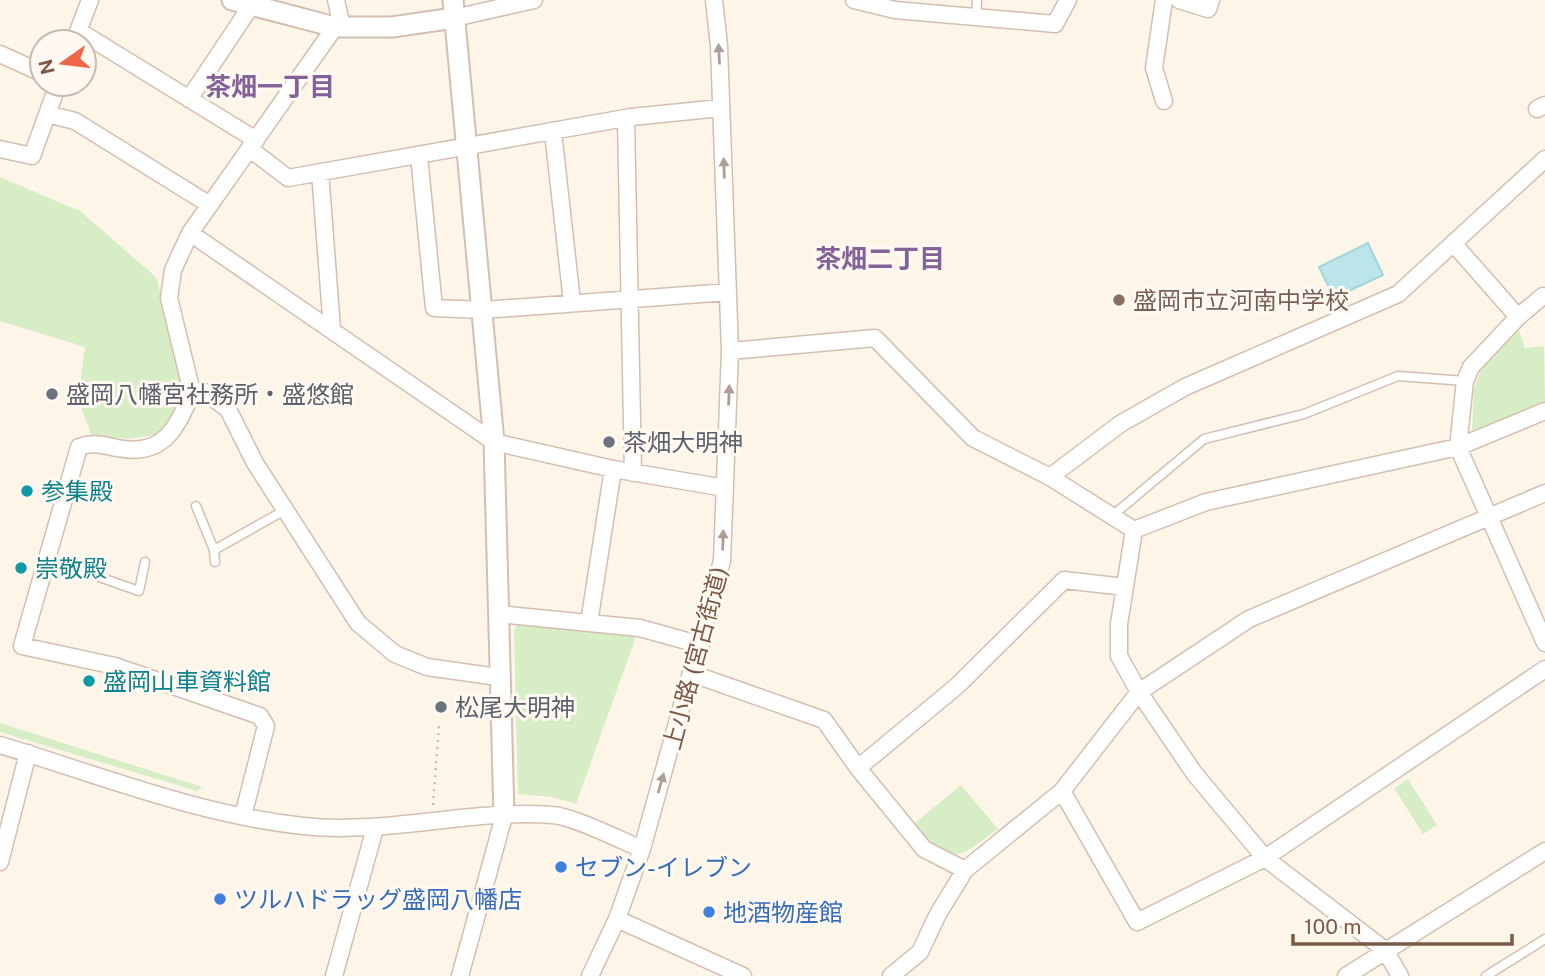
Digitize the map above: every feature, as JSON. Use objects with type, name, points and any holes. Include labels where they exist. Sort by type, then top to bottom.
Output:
[{"type":"street","points":[[79,28],[90,0]]},
{"type":"street","points":[[243,816],[267,726],[261,716],[115,666],[22,646],[79,447],[91,443],[136,452],[149,450],[165,439],[181,417],[192,392],[169,298],[173,270],[190,233],[339,27],[336,0]]},
{"type":"street","points":[[189,99],[245,2],[339,27],[392,27],[453,9],[534,0]]},
{"type":"street","name":"上小路 (宮古街道)","points":[[590,976],[617,919],[642,849],[693,674],[722,561],[730,351],[714,0]]},
{"type":"street","points":[[854,0],[904,5],[976,18],[1055,24],[1068,0]]},
{"type":"street","points":[[1164,0],[1154,68],[1164,101]]},
{"type":"street","points":[[1180,0],[1208,9],[1211,0]]},
{"type":"street","points":[[453,9],[494,442],[498,677],[504,816],[460,976]]},
{"type":"street","points":[[98,48],[189,99],[253,144],[288,178],[626,118],[721,108]]},
{"type":"street","points":[[0,54],[28,67]]},
{"type":"street","points":[[0,149],[32,156],[53,98]]},
{"type":"street","points":[[47,114],[75,121],[210,205]]},
{"type":"street","points":[[626,118],[634,472]]},
{"type":"street","points":[[553,132],[572,302]]},
{"type":"street","points":[[419,156],[434,308],[483,310],[728,292]]},
{"type":"street","points":[[1050,477],[1121,424],[1185,387],[1398,294],[1545,159]]},
{"type":"street","points":[[320,172],[332,329]]},
{"type":"street","points":[[190,233],[494,442],[613,469],[725,488]]},
{"type":"street","points":[[1453,243],[1518,317]]},
{"type":"street","points":[[1543,296],[1518,317],[1471,367],[1465,381],[1458,447],[1487,518],[1545,643]]},
{"type":"street","points":[[730,351],[876,338],[973,438],[1050,477],[1134,530]]},
{"type":"street","points":[[192,392],[203,391],[228,409],[255,463],[340,597],[372,636],[396,654],[427,667],[498,677]]},
{"type":"street","points":[[1134,530],[1206,502],[1458,447],[1545,411]]},
{"type":"street","points":[[589,623],[613,469]]},
{"type":"street","points":[[891,976],[920,952],[938,914],[965,870],[1062,791],[1139,692],[1249,619],[1545,493]]},
{"type":"street","points":[[1134,530],[1119,624],[1119,656],[1139,692],[1194,774],[1265,858],[1385,950],[1400,976]]},
{"type":"street","points":[[858,768],[957,686],[1064,580],[1125,587]]},
{"type":"street","points":[[497,614],[640,628],[701,645]]},
{"type":"street","points":[[1062,791],[1137,922],[1265,858],[1545,669]]},
{"type":"street","points":[[693,674],[824,720],[858,768],[924,849],[965,870]]},
{"type":"street","points":[[0,745],[204,808],[305,827],[375,828],[504,816],[555,815],[642,849]]},
{"type":"street","points":[[0,862],[28,753]]},
{"type":"street","points":[[334,976],[375,828]]},
{"type":"street","points":[[1346,976],[1545,850]]},
{"type":"street","points":[[617,919],[743,976]]},
{"type":"lane","points":[[976,18],[977,0]]},
{"type":"lane","points":[[1112,516],[1204,439],[1304,414],[1398,376],[1465,381]]},
{"type":"lane","points":[[196,506],[214,550],[215,562]]},
{"type":"lane","points":[[214,550],[285,510]]},
{"type":"lane","points":[[47,559],[139,591],[145,562]]},
{"type":"lane","points":[[1486,976],[1545,939]]},
{"type":"path","points":[[433,799],[439,726]]},
{"type":"green space","points":[[0,177],[80,211],[156,277],[185,381],[176,413],[155,435],[129,439],[92,437],[78,399],[85,347],[0,321]]},
{"type":"green space","points":[[1518,327],[1525,348],[1544,346],[1545,402],[1472,432],[1474,388],[1480,371]]},
{"type":"green space","points":[[519,621],[637,634],[576,804],[552,797],[518,794],[514,631]]},
{"type":"green space","points":[[0,723],[202,787],[197,791],[0,732]]},
{"type":"green space","points":[[1408,779],[1437,825],[1423,834],[1394,788]]},
{"type":"green space","points":[[961,785],[998,829],[963,853],[945,854],[926,839],[914,824]]},
{"type":"water","points":[[1368,243],[1383,275],[1334,298],[1319,267]]},
{"type":"place","name":"盛岡市立河南中学校","points":[[1119,300]]},
{"type":"place","name":"盛岡八幡宮社務所・盛悠館","points":[[52,394]]},
{"type":"place","name":"茶畑大明神","points":[[609,442]]},
{"type":"place","name":"参集殿","points":[[27,491]]},
{"type":"place","name":"崇敬殿","points":[[21,568]]},
{"type":"place","name":"盛岡山車資料館","points":[[89,681]]},
{"type":"place","name":"松尾大明神","points":[[441,707]]},
{"type":"place","name":"セブン-イレブン","points":[[561,867]]},
{"type":"place","name":"ツルハドラッグ盛岡八幡店","points":[[220,899]]},
{"type":"place","name":"地酒物産館","points":[[709,912]]},
{"type":"district","name":"茶畑一丁目","points":[[270,86]]},
{"type":"district","name":"茶畑二丁目","points":[[880,258]]}]
